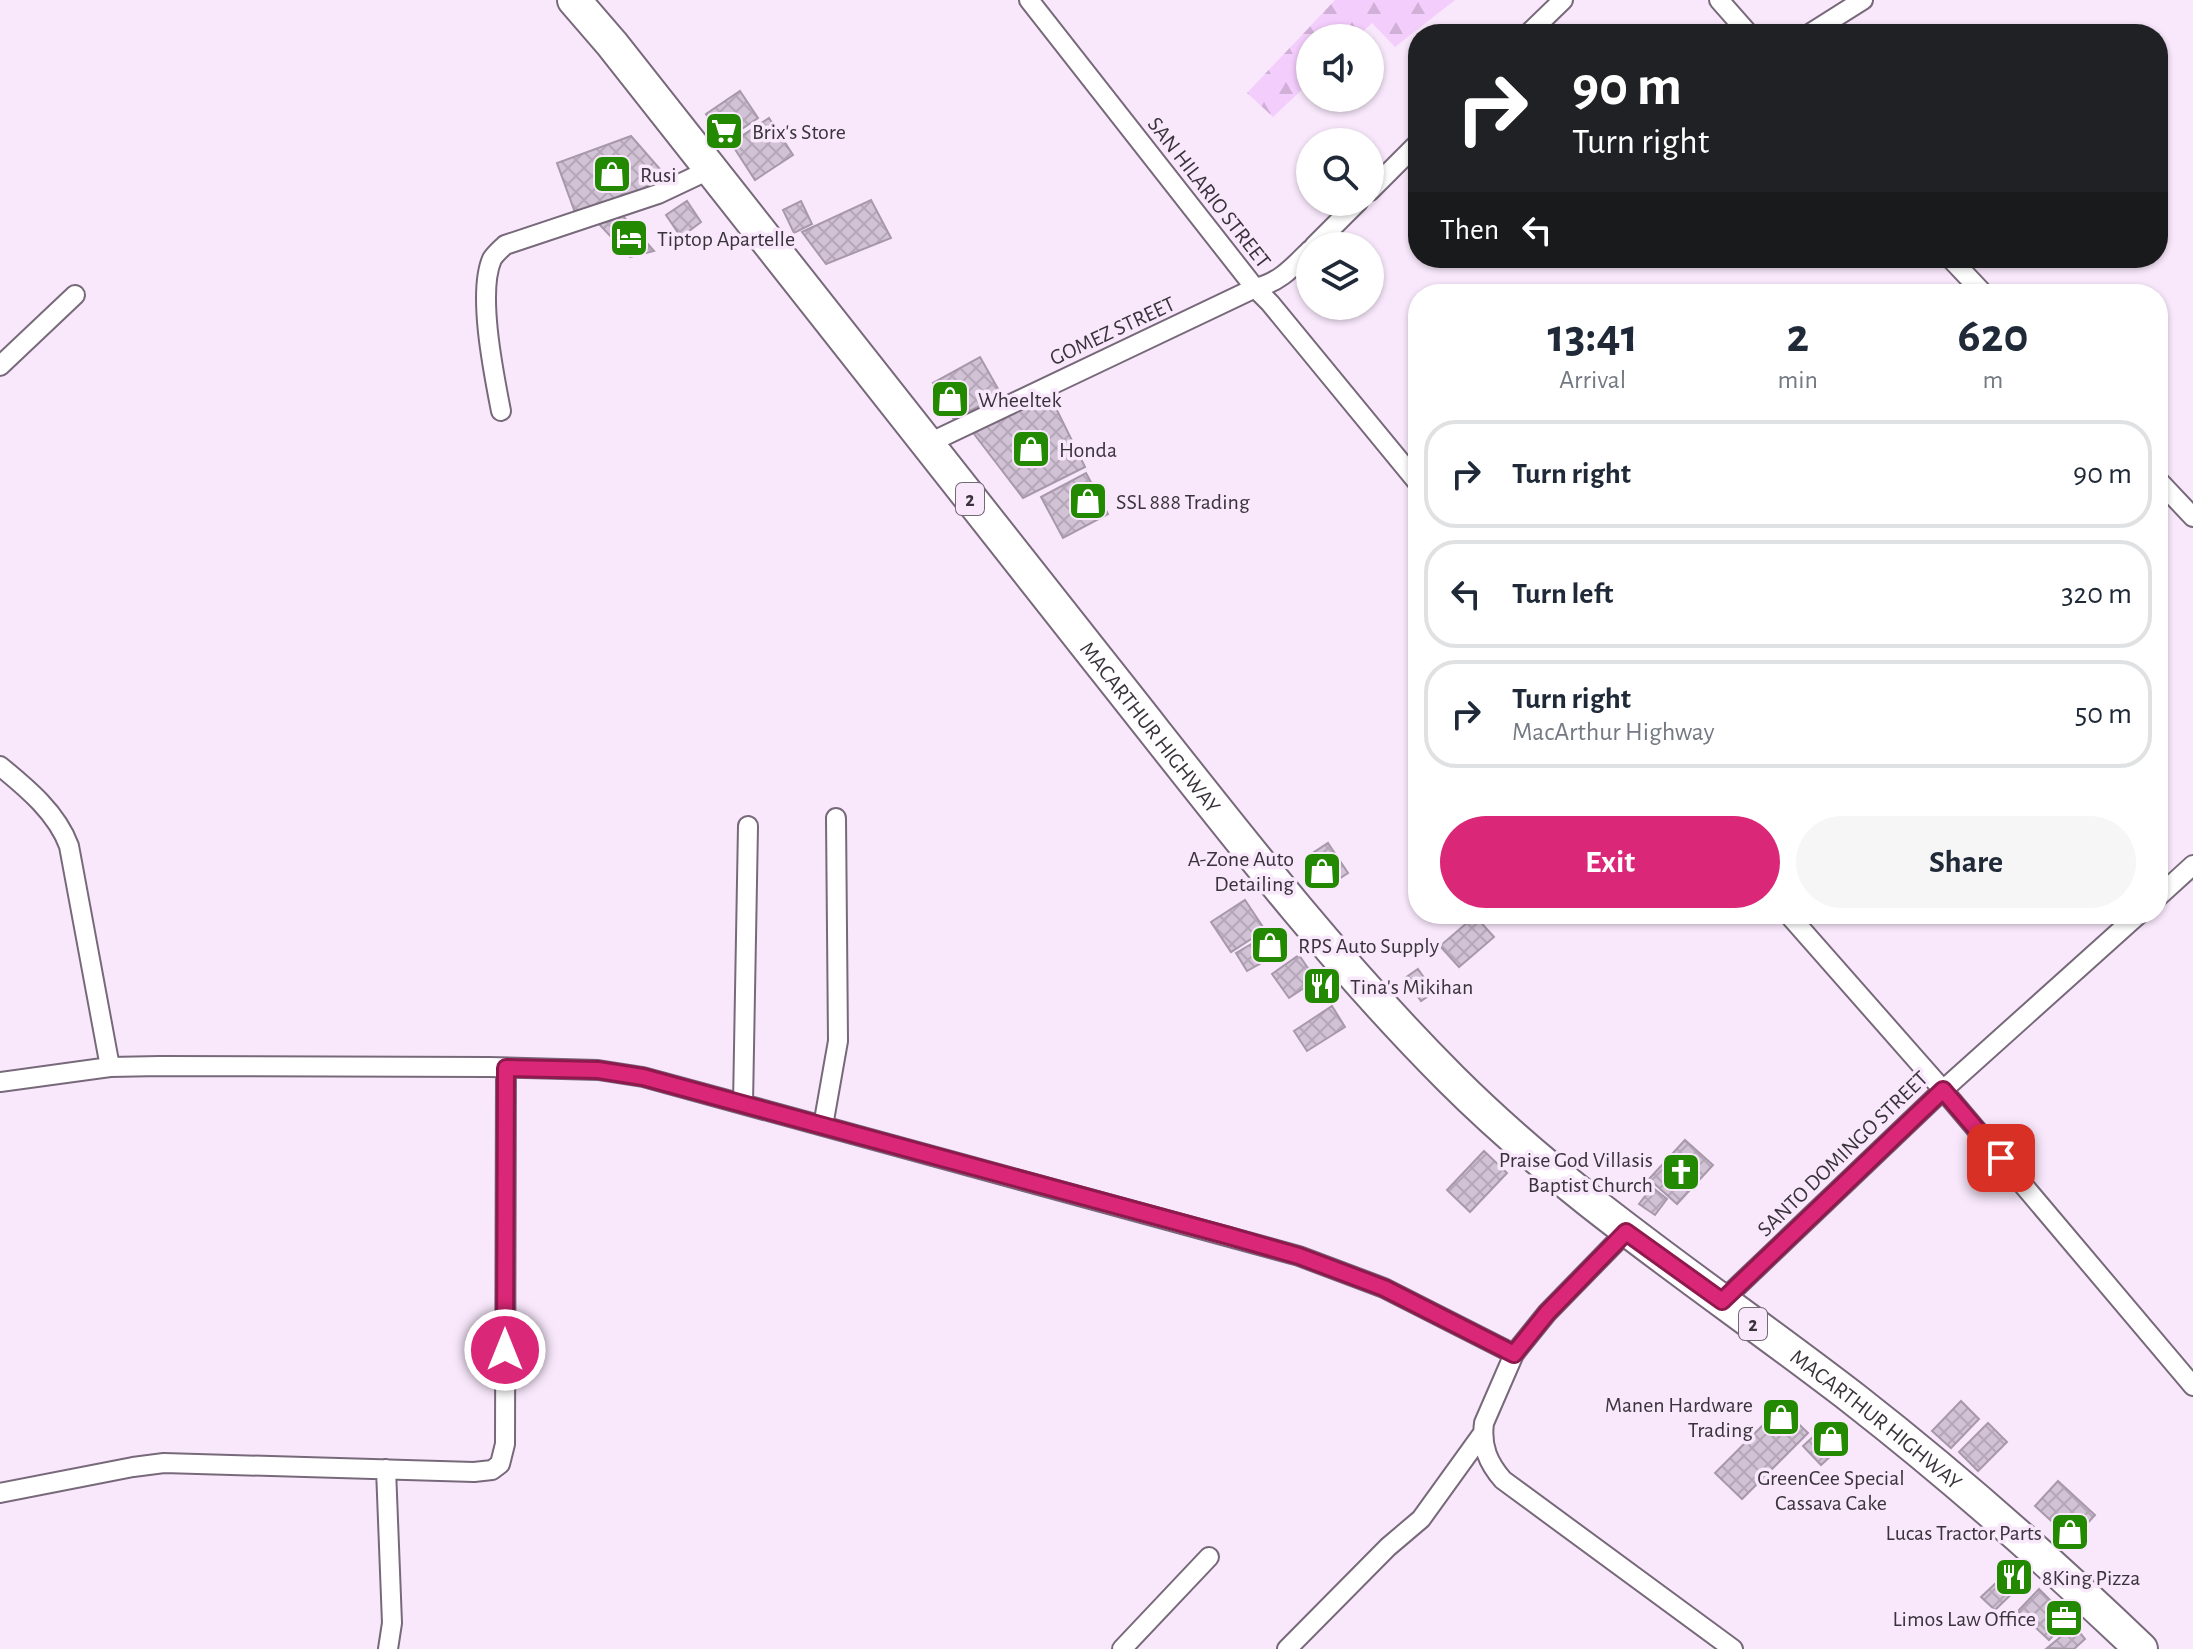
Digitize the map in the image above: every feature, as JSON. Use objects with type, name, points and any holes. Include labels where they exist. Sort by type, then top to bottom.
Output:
[{"type":"highway","name":"MACARTHUR HIGHWAY","points":[[574,0],[1233,829],[1371,993],[1516,1139],[1626,1232],[1855,1400],[1968,1490],[2141,1649]]},
{"type":"street","name":"SAN HILARIO STREET","points":[[1029,0],[1255,288],[1408,471]]},
{"type":"street","points":[[1538,24],[1563,0]]},
{"type":"street","points":[[1719,0],[1740,24]]},
{"type":"street","points":[[1825,24],[1863,0]]},
{"type":"street","points":[[1384,177],[1408,153]]},
{"type":"street","points":[[501,411],[492,362],[487,288],[493,258],[505,245],[658,194],[711,169]]},
{"type":"street","name":"GOMEZ STREET","points":[[1328,232],[1344,216]]},
{"type":"street","name":"GOMEZ STREET","points":[[927,444],[1255,288],[1269,285],[1282,278],[1296,264]]},
{"type":"street","points":[[1959,268],[1975,284]]},
{"type":"street","points":[[0,366],[75,295]]},
{"type":"street","points":[[2168,491],[2193,517]]},
{"type":"street","points":[[0,766],[47,809],[59,824],[69,846],[110,1067]]},
{"type":"street","points":[[823,1126],[838,1041],[836,818]]},
{"type":"street","points":[[743,1104],[748,826]]},
{"type":"street","points":[[2168,888],[2193,865]]},
{"type":"street","points":[[1797,924],[1943,1090],[2193,1386]]},
{"type":"street","name":"SANTO DOMINGO STREET","points":[[1722,1301],[1943,1090],[2128,924]]},
{"type":"street","points":[[0,1082],[110,1067],[506,1068],[598,1070],[643,1077],[1299,1256],[1384,1288],[1514,1354]]},
{"type":"street","points":[[0,1493],[164,1463],[492,1470],[503,1458],[506,1068]]},
{"type":"street","points":[[1626,1232],[1547,1313],[1514,1354],[1484,1423],[1483,1433],[1491,1467],[1503,1480],[1733,1649]]},
{"type":"street","points":[[1287,1649],[1388,1547],[1421,1519],[1483,1433]]},
{"type":"street","points":[[386,1469],[392,1623],[388,1649]]},
{"type":"street","points":[[1122,1649],[1209,1557]]},
{"type":"green space","points":[[1335,0],[1455,0],[1424,24],[1408,24],[1408,37],[1395,47],[1384,36],[1384,24],[1312,24]]},
{"type":"green space","points":[[1296,41],[1296,95],[1273,117],[1247,93]]},
{"type":"building","points":[[740,91],[758,118],[724,141],[706,114]]},
{"type":"building","points":[[769,118],[793,155],[755,180],[731,143]]},
{"type":"building","name":"Rusi","points":[[631,136],[673,184],[577,218],[557,163]]},
{"type":"building","points":[[871,200],[891,238],[826,264],[802,232]]},
{"type":"building","points":[[687,201],[701,222],[681,237],[666,215]]},
{"type":"building","points":[[801,201],[812,224],[794,233],[783,210]]},
{"type":"building","points":[[622,215],[654,251],[630,257],[598,223]]},
{"type":"building","points":[[980,357],[1001,394],[954,420],[933,383]]},
{"type":"building","name":"Honda","points":[[1049,394],[1085,467],[1023,498],[971,430]]},
{"type":"building","points":[[1086,473],[1108,514],[1063,538],[1041,497]]},
{"type":"building","points":[[1328,843],[1348,873],[1325,888],[1305,858]]},
{"type":"building","points":[[1245,900],[1265,930],[1231,952],[1211,922]]},
{"type":"building","points":[[1466,924],[1482,924],[1494,937],[1459,967],[1440,946]]},
{"type":"building","points":[[1270,933],[1281,952],[1247,971],[1236,953]]},
{"type":"building","points":[[1299,955],[1316,980],[1289,998],[1272,974]]},
{"type":"building","points":[[1418,969],[1434,992],[1421,1001],[1405,978]]},
{"type":"building","points":[[1321,981],[1331,991],[1320,1002],[1310,992]]},
{"type":"building","points":[[1332,1006],[1345,1027],[1307,1051],[1294,1031]]},
{"type":"building","name":"Praise God Villasis Baptist Church","points":[[1685,1140],[1713,1165],[1677,1204],[1649,1179]]},
{"type":"building","points":[[1484,1151],[1507,1173],[1470,1212],[1447,1190]]},
{"type":"building","points":[[1652,1187],[1667,1199],[1655,1215],[1639,1204]]},
{"type":"building","points":[[1961,1401],[1979,1419],[1951,1448],[1932,1431]]},
{"type":"building","points":[[1781,1407],[1808,1433],[1742,1499],[1715,1473]]},
{"type":"building","points":[[1988,1423],[2007,1442],[1978,1471],[1959,1452]]},
{"type":"building","points":[[1827,1424],[1845,1443],[1821,1465],[1803,1446]]},
{"type":"building","points":[[2058,1481],[2095,1515],[2072,1540],[2035,1506]]},
{"type":"building","points":[[2015,1565],[2028,1578],[1995,1610],[1981,1597]]},
{"type":"building","points":[[2039,1589],[2069,1619],[2049,1640],[2018,1611]]},
{"type":"building","points":[[2074,1626],[2085,1639],[2074,1649],[2047,1648]]},
{"type":"place","name":"Brix's Store","points":[[724,131]]},
{"type":"place","name":"Rusi","points":[[612,174]]},
{"type":"place","name":"Tiptop Apartelle","points":[[629,238]]},
{"type":"place","name":"Wheeltek","points":[[950,399]]},
{"type":"place","name":"Honda","points":[[1031,449]]},
{"type":"place","name":"SSL 888 Trading","points":[[1088,501]]},
{"type":"place","name":"A-Zone Auto Detailing","points":[[1322,871]]},
{"type":"place","name":"RPS Auto Supply","points":[[1270,945]]},
{"type":"place","name":"Tina's Mikihan","points":[[1322,986]]},
{"type":"place","name":"Praise God Villasis Baptist Church","points":[[1681,1172]]},
{"type":"place","name":"Manen Hardware Trading","points":[[1781,1417]]},
{"type":"place","name":"GreenCee Special Cassava Cake","points":[[1831,1439]]},
{"type":"place","name":"Lucas Tractor Parts","points":[[2070,1532]]},
{"type":"place","name":"8King Pizza","points":[[2014,1577]]},
{"type":"place","name":"Limos Law Office","points":[[2064,1618]]},
{"type":"route","points":[[505,1350],[506,1068],[598,1070],[643,1077],[1229,1236],[1299,1256],[1384,1288],[1514,1354],[1547,1313],[1626,1232],[1722,1301],[1943,1090],[2001,1158]]}]
